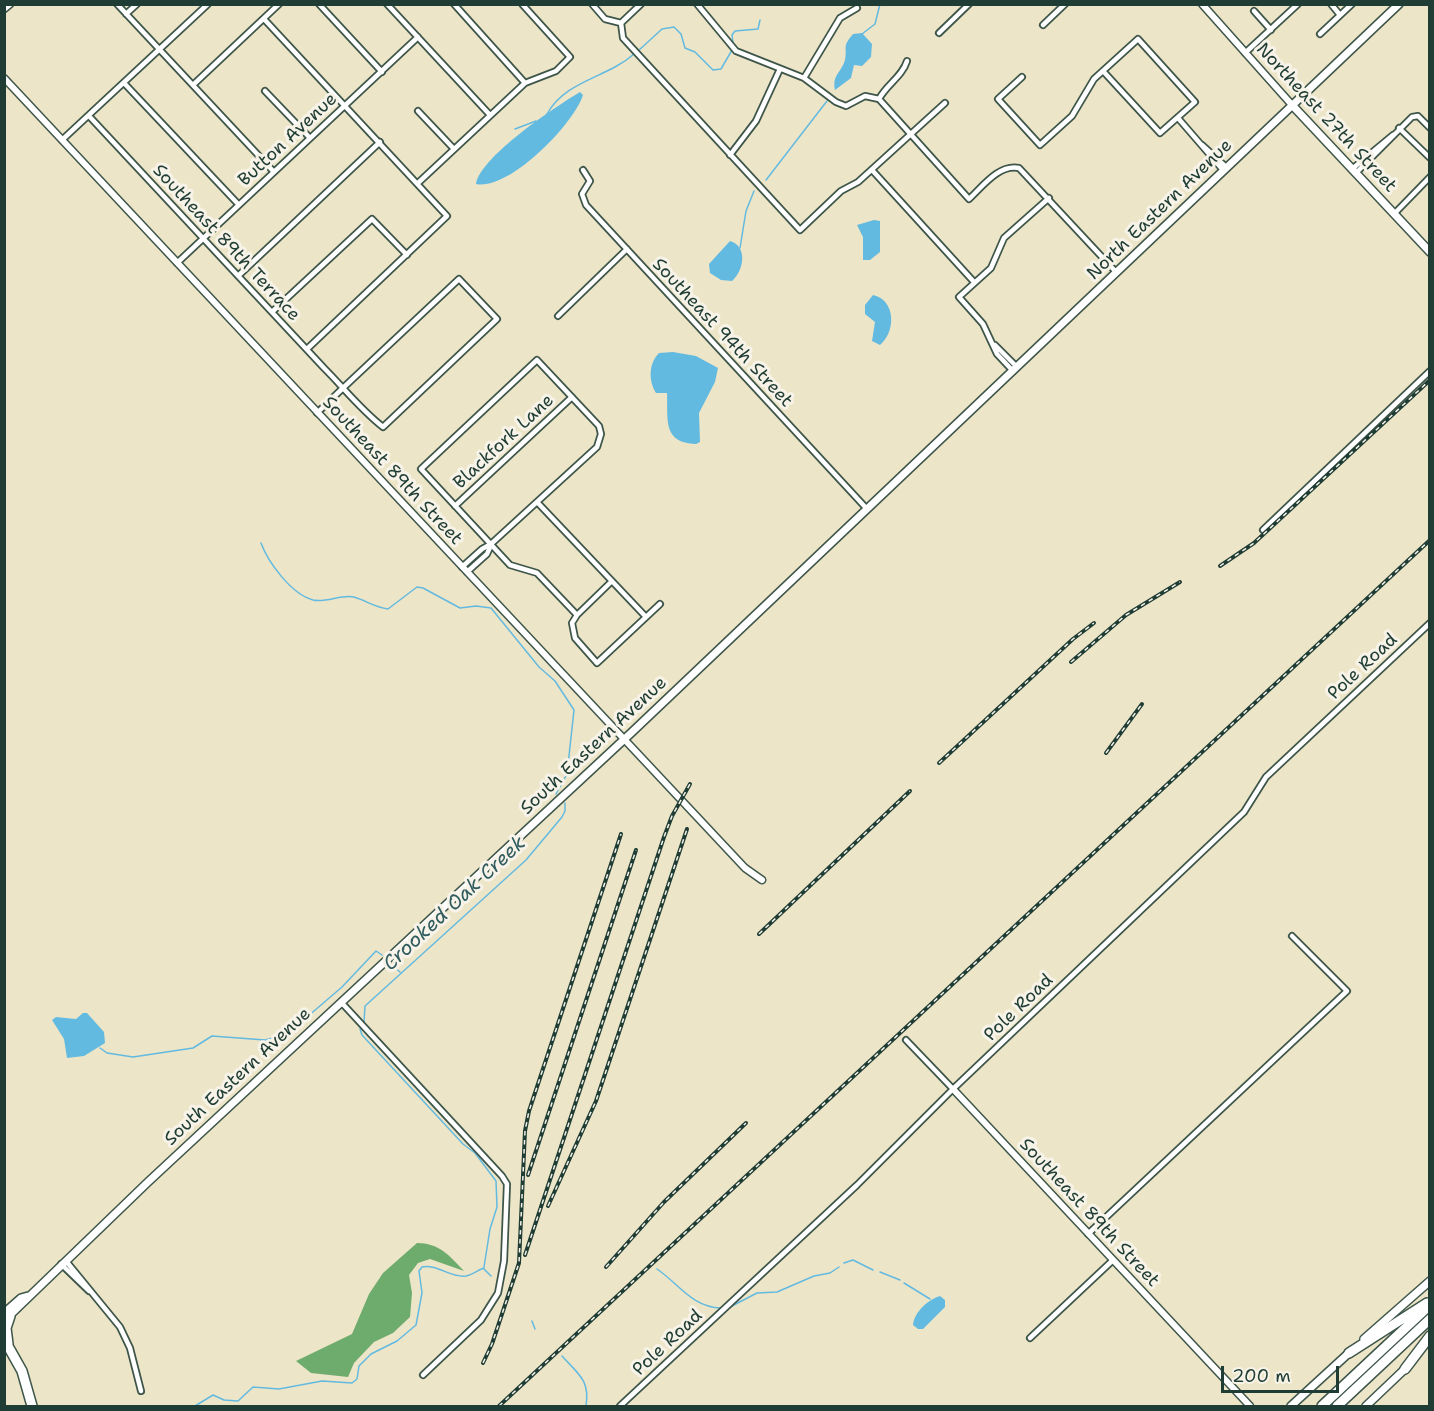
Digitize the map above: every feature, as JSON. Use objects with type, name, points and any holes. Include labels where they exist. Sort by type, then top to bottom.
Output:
[{"type":"highway","points":[[1349,1353],[1430,1303]]},
{"type":"highway","points":[[1322,1407],[1430,1303]]},
{"type":"highway","points":[[6,1317],[6,1342],[22,1371],[32,1407]]},
{"type":"highway","points":[[1337,1407],[1430,1319]]},
{"type":"highway","points":[[1405,1369],[1430,1336]]},
{"type":"main road","name":"North Eastern Avenue","points":[[942,439],[1400,4]]},
{"type":"main road","name":"Northeast 27th Street","points":[[1292,105],[1430,252]]},
{"type":"main road","name":"South Eastern Avenue","points":[[6,1317],[942,439]]},
{"type":"main road","points":[[1292,1407],[1430,1281]]},
{"type":"main road","points":[[1366,1407],[1430,1345]]},
{"type":"street","points":[[4,9],[10,4]]},
{"type":"street","points":[[117,4],[274,172]]},
{"type":"street","points":[[126,14],[137,4]]},
{"type":"street","points":[[62,140],[208,4]]},
{"type":"street","points":[[193,85],[279,4]]},
{"type":"street","points":[[319,4],[382,72]]},
{"type":"street","points":[[387,4],[490,115]]},
{"type":"street","points":[[454,4],[525,82]]},
{"type":"street","points":[[418,183],[525,82],[556,70],[570,57],[522,4]]},
{"type":"street","points":[[592,4],[605,18],[621,23]]},
{"type":"street","points":[[621,23],[641,4]]},
{"type":"street","points":[[697,4],[736,51],[804,78],[836,102],[846,106],[865,96],[879,99],[969,199],[1001,170],[1012,166],[1025,172],[1116,272]]},
{"type":"street","points":[[939,33],[969,4]]},
{"type":"street","points":[[1043,25],[1065,4]]},
{"type":"street","name":"Northeast 27th Street","points":[[1202,4],[1292,105]]},
{"type":"street","points":[[1245,53],[1298,4]]},
{"type":"street","points":[[1331,4],[1340,15]]},
{"type":"street","points":[[1320,34],[1352,4]]},
{"type":"street","points":[[804,78],[840,18],[857,8]]},
{"type":"street","points":[[1254,11],[1271,30]]},
{"type":"street","points":[[264,19],[447,216],[307,349]]},
{"type":"street","points":[[621,23],[623,38],[800,230],[841,192],[872,170],[945,104]]},
{"type":"street","name":"Button Avenue","points":[[177,264],[418,37]]},
{"type":"street","points":[[1022,77],[998,99],[1040,145],[1072,116],[1084,91],[1103,71],[1138,39],[1195,102],[1160,133],[1103,71]]},
{"type":"street","points":[[879,99],[904,71],[907,61]]},
{"type":"street","points":[[730,155],[756,121],[780,69]]},
{"type":"street","name":"Southeast 89th Street","points":[[4,78],[745,868],[762,880]]},
{"type":"street","points":[[124,83],[239,205]]},
{"type":"street","points":[[265,91],[310,138]]},
{"type":"street","points":[[418,111],[454,149]]},
{"type":"street","name":"Southeast 89th Terrace","points":[[89,116],[203,239],[344,388],[383,428],[497,319],[459,279],[344,388],[317,412]]},
{"type":"street","points":[[1354,171],[1399,128],[1415,116],[1430,128]]},
{"type":"street","points":[[1178,118],[1225,169]]},
{"type":"street","points":[[1399,128],[1430,158]]},
{"type":"street","points":[[238,276],[380,142]]},
{"type":"street","name":"Southeast 94th Street","points":[[583,170],[590,181],[582,194],[586,205],[867,508]]},
{"type":"street","points":[[872,170],[974,282]]},
{"type":"street","points":[[1394,214],[1430,177]]},
{"type":"street","points":[[1015,369],[997,354],[983,324],[959,297],[992,268],[1004,238],[1049,198]]},
{"type":"street","points":[[272,312],[372,219],[407,255]]},
{"type":"street","points":[[558,316],[627,249]]},
{"type":"street","points":[[465,570],[482,549],[491,544],[597,447],[601,434],[599,426],[537,360],[421,469],[455,506],[491,544],[512,567],[537,573],[577,615]]},
{"type":"street","points":[[1263,530],[1430,371]]},
{"type":"street","name":"Blackfork Lane","points":[[455,506],[572,397]]},
{"type":"street","points":[[537,502],[646,617]]},
{"type":"street","points":[[612,582],[577,615],[572,623],[573,635],[597,663],[660,604]]},
{"type":"street","name":"Pole Road","points":[[620,1407],[837,1203],[1239,816],[1266,777],[1430,623]]},
{"type":"street","points":[[1088,1234],[1347,991],[1292,936]]},
{"type":"street","points":[[341,1002],[507,1184],[504,1261],[498,1293],[481,1320],[423,1375]]},
{"type":"street","name":"Southeast 89th Street","points":[[906,1040],[1250,1407]]},
{"type":"street","points":[[1030,1338],[1112,1261]]},
{"type":"street","points":[[63,1262],[94,1295],[126,1339],[141,1391]]},
{"type":"green space","points":[[417,1243],[438,1248],[464,1271],[430,1259],[418,1263],[409,1275],[412,1293],[410,1317],[393,1333],[374,1342],[354,1363],[348,1377],[311,1373],[296,1361],[352,1334],[369,1294],[383,1273]]},
{"type":"water","points":[[862,33],[872,44],[871,57],[862,66],[854,65],[851,78],[835,90],[836,77],[846,56],[847,42],[853,34]]},
{"type":"water","points":[[580,92],[583,95],[567,122],[539,153],[505,177],[490,183],[476,184],[491,160],[520,133]]},
{"type":"water","points":[[874,220],[880,221],[880,252],[870,260],[863,260],[863,237],[857,225]]},
{"type":"water","points":[[730,241],[740,248],[742,253],[739,271],[732,281],[721,280],[710,273],[709,264]]},
{"type":"water","points":[[873,295],[886,303],[891,317],[889,332],[880,345],[872,341],[875,322],[865,314],[865,305]]},
{"type":"water","points":[[673,352],[696,356],[718,368],[715,382],[699,413],[700,442],[696,444],[685,443],[672,434],[668,420],[667,393],[656,393],[652,383],[652,367],[656,357],[659,353]]},
{"type":"water","points":[[83,1013],[87,1013],[104,1032],[105,1043],[84,1056],[67,1058],[64,1039],[52,1020],[56,1017],[76,1019]]},
{"type":"water","points":[[940,1296],[945,1300],[945,1307],[923,1329],[918,1329],[913,1325],[919,1311],[927,1303]]},
{"type":"waterway","points":[[862,34],[875,24],[880,4]]},
{"type":"waterway","points":[[733,43],[732,35],[735,31],[758,29],[760,20]]},
{"type":"waterway","points":[[638,51],[662,29],[674,27],[681,34],[685,48],[695,52],[713,70],[721,69],[732,50]]},
{"type":"waterway","points":[[547,114],[555,103],[576,86],[612,69],[634,54]]},
{"type":"waterway","points":[[766,180],[827,101]]},
{"type":"waterway","points":[[515,129],[536,121]]},
{"type":"waterway","points":[[740,248],[746,211],[754,191]]},
{"type":"waterway","name":"Crooked Oak Creek","points":[[261,543],[281,576],[297,591],[313,600],[349,596],[388,609],[417,587],[460,608],[476,606],[491,608],[539,667],[555,681],[574,710],[567,774],[556,794]]},
{"type":"waterway","name":"Crooked Oak Creek","points":[[364,1022],[365,1006],[526,860],[562,817],[565,803]]},
{"type":"waterway","points":[[100,1048],[107,1053],[133,1057],[193,1048],[212,1036],[265,1040],[280,1036],[300,1023],[342,987],[376,951],[382,955]]},
{"type":"waterway","points":[[391,964],[400,972]]},
{"type":"waterway","name":"Crooked Oak Creek","points":[[360,1029],[362,1035],[463,1144],[475,1153],[496,1181],[497,1207],[490,1229],[484,1267]]},
{"type":"waterway","points":[[844,1263],[853,1260],[873,1270]]},
{"type":"waterway","name":"Crooked Oak Creek","points":[[195,1406],[213,1395],[224,1400],[238,1401],[253,1387],[279,1389],[322,1381],[352,1383],[357,1379],[359,1366],[371,1354],[397,1341],[416,1325],[422,1293],[419,1271],[422,1267],[433,1267],[460,1276],[484,1268]]},
{"type":"waterway","points":[[730,1307],[757,1293],[777,1292],[814,1276],[830,1273],[839,1267]]},
{"type":"waterway","points":[[484,1269],[491,1276]]},
{"type":"waterway","points":[[657,1269],[686,1294],[702,1304],[721,1308]]},
{"type":"waterway","points":[[880,1272],[900,1280]]},
{"type":"waterway","points":[[904,1283],[930,1299]]},
{"type":"waterway","points":[[532,1321],[535,1329]]},
{"type":"waterway","points":[[562,1356],[585,1384],[586,1406]]},
{"type":"railway","points":[[1220,566],[1254,543],[1430,380]]},
{"type":"railway","points":[[499,1406],[1430,540]]},
{"type":"railway","points":[[1071,662],[1126,615],[1180,582]]},
{"type":"railway","points":[[939,763],[1073,639],[1094,623]]},
{"type":"railway","points":[[1106,753],[1142,704]]},
{"type":"railway","points":[[525,1255],[664,837],[672,816],[690,784]]},
{"type":"railway","points":[[759,934],[910,791]]},
{"type":"railway","points":[[548,1206],[596,1101],[687,829]]},
{"type":"railway","points":[[483,1363],[492,1344],[519,1263],[525,1131],[529,1111],[621,834]]},
{"type":"railway","points":[[528,1175],[636,850]]},
{"type":"railway","points":[[606,1267],[664,1202],[746,1123]]}]
